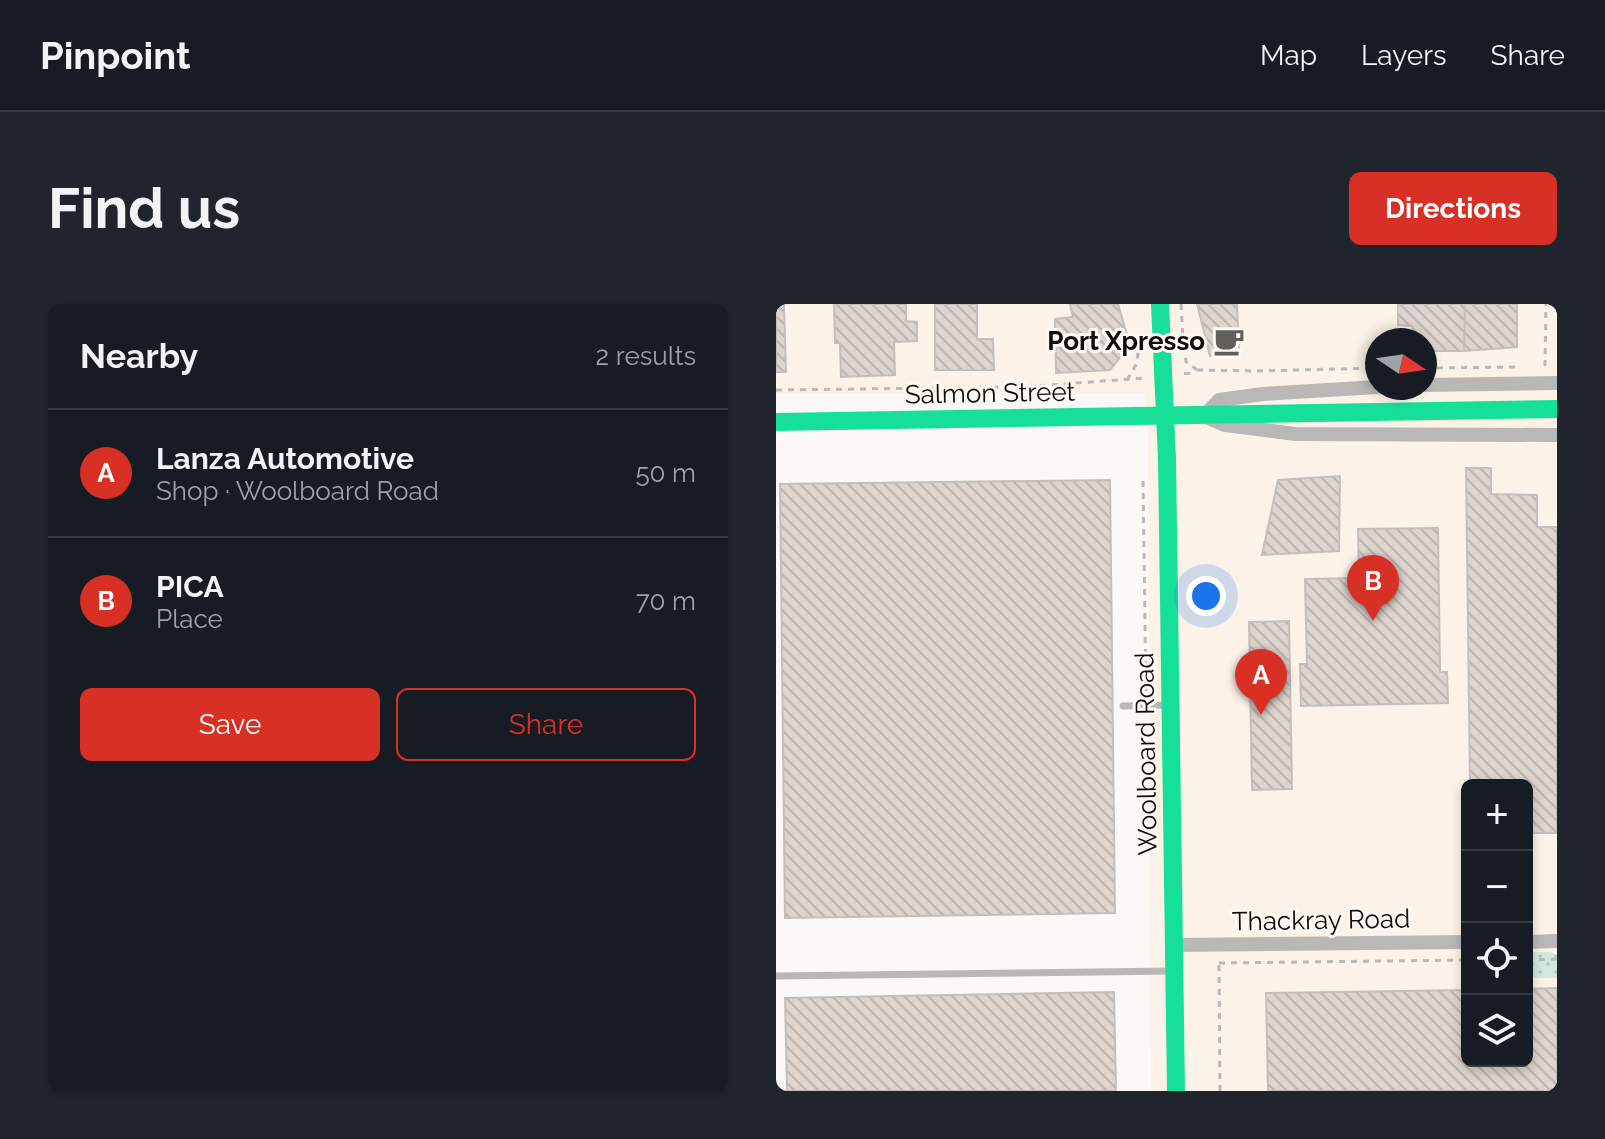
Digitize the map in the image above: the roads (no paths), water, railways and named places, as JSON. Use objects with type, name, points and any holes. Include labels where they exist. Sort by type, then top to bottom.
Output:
[{"type":"street","name":"Woolboard Road","points":[[1160,304],[1176,945],[1176,1091]]},
{"type":"street","points":[[1437,385],[1557,383]]},
{"type":"street","name":"Salmon Street","points":[[1204,416],[1219,400],[1365,388]]},
{"type":"street","name":"Salmon Street","points":[[776,422],[1548,409]]},
{"type":"street","name":"Salmon Street","points":[[1204,416],[1225,425],[1295,434],[1557,435]]},
{"type":"street","points":[[1533,942],[1557,941]]},
{"type":"street","name":"Thackray Road","points":[[1176,945],[1461,942]]},
{"type":"lane","points":[[1123,706],[1171,705]]},
{"type":"lane","points":[[776,976],[1176,971]]},
{"type":"place","name":"Port Xpresso","points":[[1229,341]]},
{"type":"place","name":"PICA","points":[[1373,621]]},
{"type":"place","name":"Lanza Automotive","points":[[1261,715]]}]
